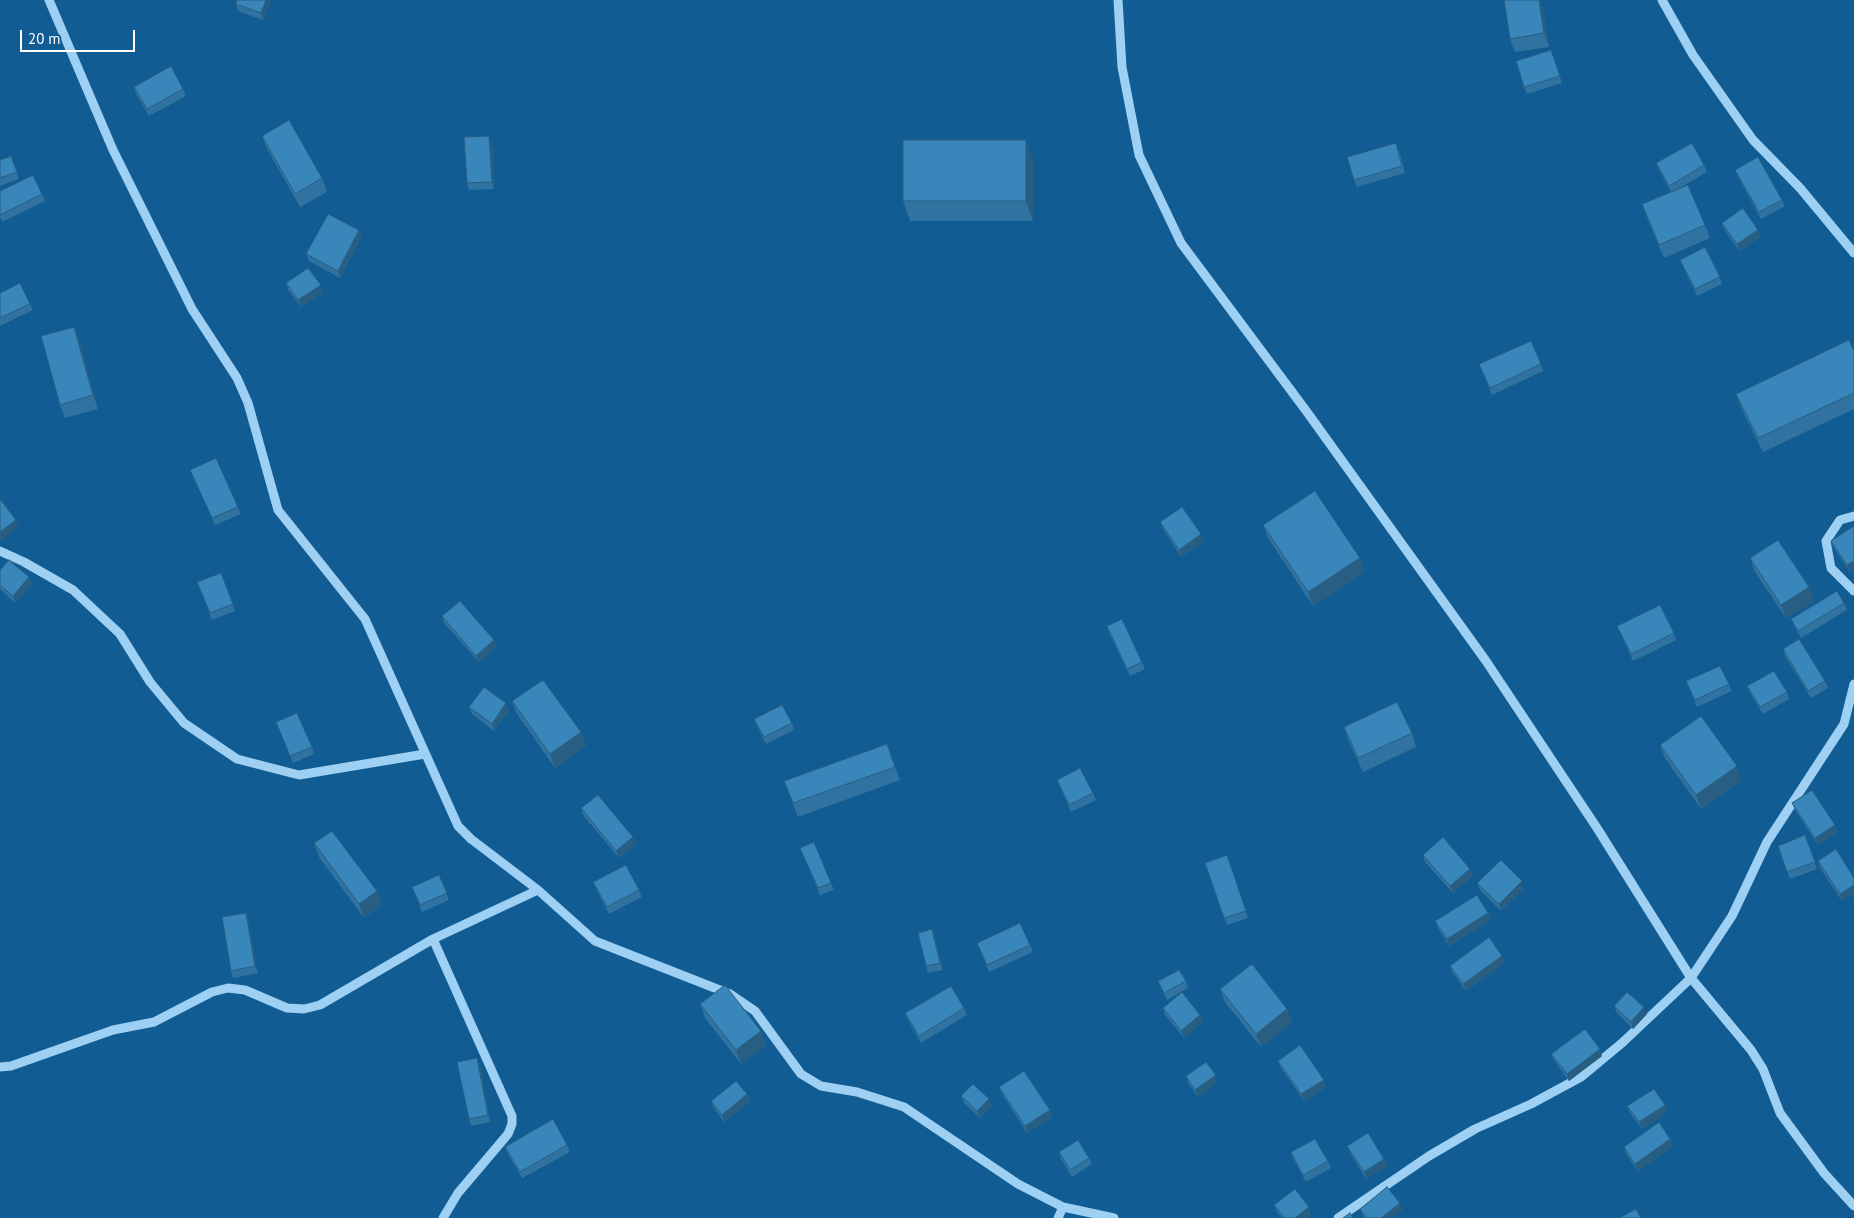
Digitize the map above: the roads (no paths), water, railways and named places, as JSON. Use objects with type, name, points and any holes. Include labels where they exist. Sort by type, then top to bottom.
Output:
[{"type":"street","points":[[49,0],[113,150],[188,300],[237,378],[248,403],[278,510],[365,618],[458,826],[470,838],[538,890],[595,941],[730,994],[755,1011],[801,1074],[821,1086],[857,1092],[904,1107],[1018,1184],[1063,1207],[1114,1218]]},
{"type":"street","points":[[1118,0],[1122,67],[1139,156],[1181,244],[1308,412],[1486,661],[1597,828],[1691,978],[1751,1050],[1763,1069],[1780,1113],[1824,1173],[1854,1206]]},
{"type":"street","points":[[1662,0],[1693,55],[1752,140],[1800,188],[1854,253]]},
{"type":"street","points":[[1854,516],[1840,520],[1826,541],[1831,568],[1854,591]]},
{"type":"street","points":[[0,551],[24,562],[73,590],[120,634],[150,682],[184,723],[237,760],[299,775],[425,754]]},
{"type":"street","points":[[1338,1218],[1429,1156],[1476,1129],[1531,1104],[1581,1077],[1622,1043],[1691,978],[1732,916],[1767,842],[1844,724],[1854,684]]},
{"type":"street","points":[[0,1067],[11,1066],[113,1030],[154,1022],[212,992],[228,988],[246,990],[286,1008],[304,1010],[320,1005],[433,939],[538,890]]},
{"type":"street","points":[[433,939],[512,1116],[512,1124],[508,1134],[458,1193],[443,1218]]},
{"type":"street","points":[[1058,1218],[1063,1207]]}]
